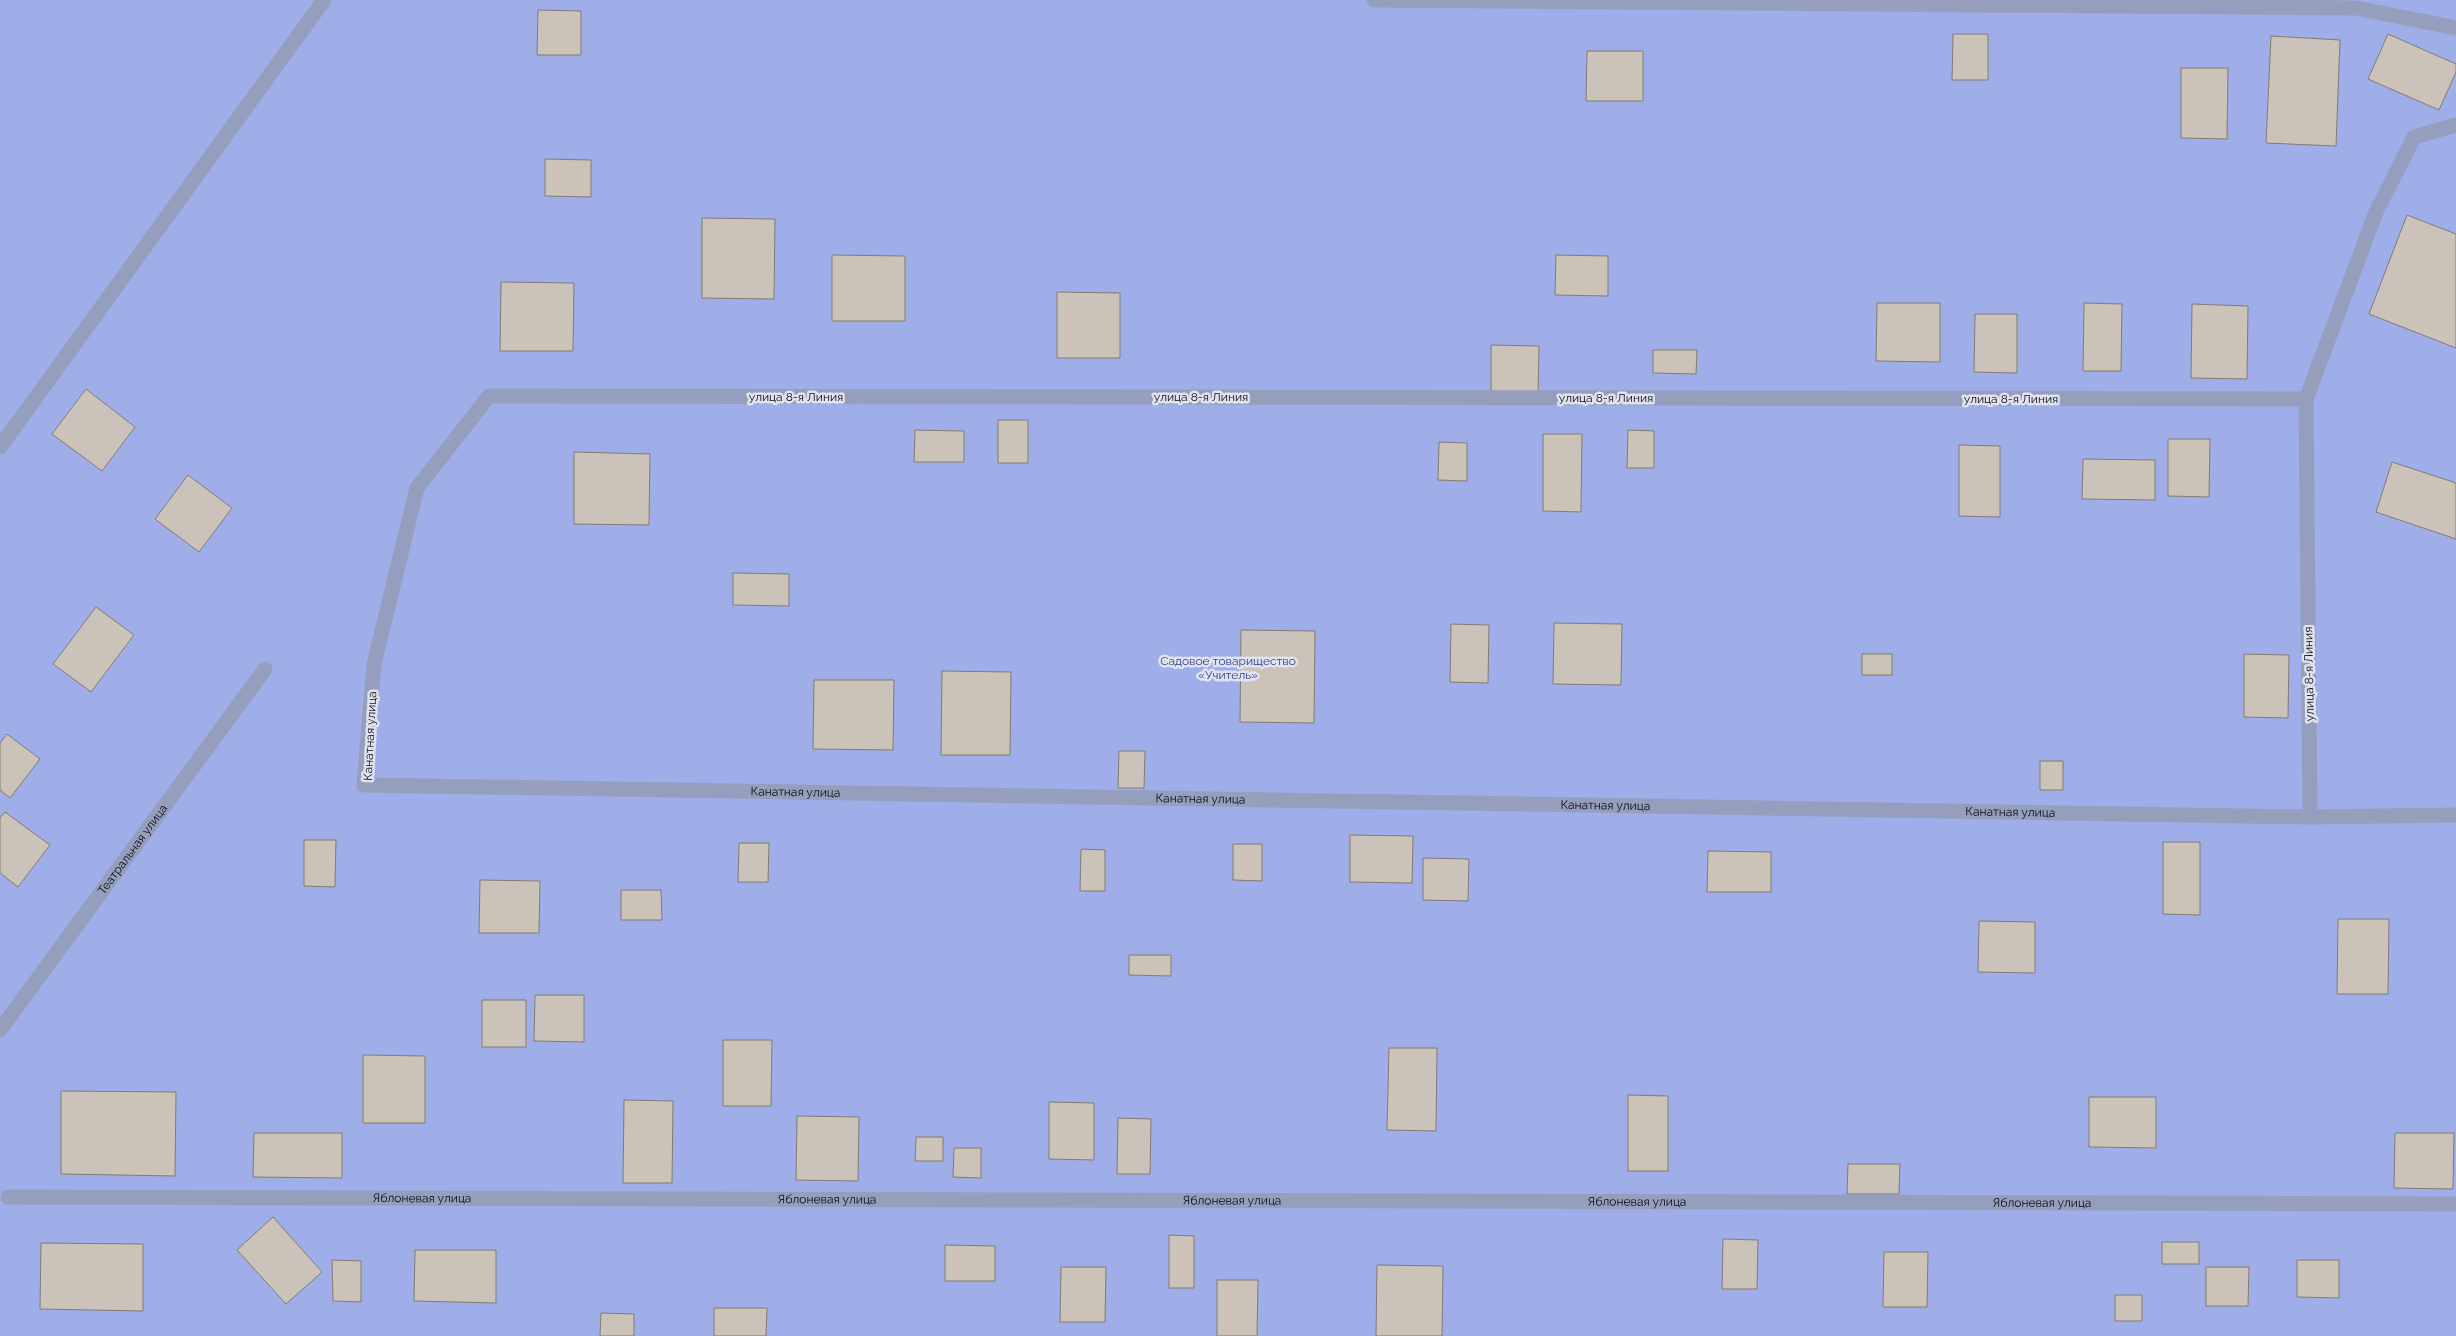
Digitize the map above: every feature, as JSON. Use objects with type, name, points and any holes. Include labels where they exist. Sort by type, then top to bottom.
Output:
[{"type":"street","points":[[0,447],[324,0]]},
{"type":"street","points":[[1374,0],[2356,8],[2456,28]]},
{"type":"street","points":[[2306,399],[2376,212],[2414,137],[2456,125]]},
{"type":"street","name":"улица 8-я Линия","points":[[489,396],[2306,399],[2310,817]]},
{"type":"street","name":"Канатная улица","points":[[489,396],[417,488],[374,664],[364,785],[2310,817],[2456,815]]},
{"type":"street","name":"Театральная улица","points":[[0,1030],[265,669]]},
{"type":"street","name":"Яблоневая улица","points":[[8,1197],[2456,1204]]},
{"type":"green space","name":"Садовое товарищество «Учитель»","points":[[0,0],[2456,0],[2456,1336],[0,1336]]},
{"type":"building","points":[[538,10],[581,11],[581,55],[537,55]]},
{"type":"building","points":[[1953,34],[1988,34],[1988,80],[1952,80]]},
{"type":"building","points":[[2388,34],[2456,64],[2456,72],[2439,110],[2368,79]]},
{"type":"building","points":[[2271,36],[2340,40],[2336,146],[2266,143]]},
{"type":"building","points":[[1587,51],[1643,51],[1643,101],[1586,101]]},
{"type":"building","points":[[2181,68],[2228,68],[2227,139],[2181,138]]},
{"type":"building","points":[[545,159],[591,160],[591,197],[545,196]]},
{"type":"building","points":[[2407,215],[2456,234],[2456,348],[2369,314]]},
{"type":"building","points":[[702,218],[775,219],[774,299],[702,298]]},
{"type":"building","points":[[832,255],[905,256],[905,321],[832,321]]},
{"type":"building","points":[[1556,255],[1608,256],[1608,296],[1555,295]]},
{"type":"building","points":[[501,282],[574,283],[573,351],[500,351]]},
{"type":"building","points":[[1057,292],[1120,293],[1120,358],[1057,358]]},
{"type":"building","points":[[1877,303],[1940,303],[1940,362],[1876,361]]},
{"type":"building","points":[[2084,303],[2122,304],[2121,371],[2083,371]]},
{"type":"building","points":[[2192,304],[2248,306],[2247,379],[2191,378]]},
{"type":"building","points":[[1975,314],[2017,314],[2017,373],[1974,372]]},
{"type":"building","points":[[1491,345],[1539,346],[1538,393],[1491,392]]},
{"type":"building","points":[[1653,350],[1697,350],[1696,374],[1653,373]]},
{"type":"building","points":[[86,389],[135,427],[102,471],[52,434]]},
{"type":"building","points":[[998,420],[1028,420],[1028,463],[998,463]]},
{"type":"building","points":[[915,430],[964,431],[964,462],[914,462]]},
{"type":"building","points":[[1628,430],[1654,431],[1654,468],[1627,468]]},
{"type":"building","points":[[1543,434],[1582,434],[1581,512],[1543,511]]},
{"type":"building","points":[[2168,439],[2210,439],[2209,497],[2168,496]]},
{"type":"building","points":[[1439,442],[1467,443],[1467,481],[1438,480]]},
{"type":"building","points":[[1959,445],[2000,446],[2000,517],[1959,516]]},
{"type":"building","points":[[574,452],[650,454],[649,525],[574,524]]},
{"type":"building","points":[[2083,459],[2155,460],[2155,500],[2082,499]]},
{"type":"building","points":[[2392,462],[2456,483],[2456,539],[2376,512]]},
{"type":"building","points":[[188,475],[232,508],[199,552],[155,519]]},
{"type":"building","points":[[733,573],[789,574],[789,606],[733,605]]},
{"type":"building","points":[[96,607],[134,635],[91,692],[53,664]]},
{"type":"building","points":[[1554,623],[1622,624],[1621,685],[1553,684]]},
{"type":"building","points":[[1451,624],[1489,625],[1488,683],[1450,682]]},
{"type":"building","points":[[1241,630],[1315,631],[1314,723],[1240,722]]},
{"type":"building","points":[[1862,654],[1892,654],[1892,675],[1862,675]]},
{"type":"building","points":[[2244,654],[2289,655],[2288,718],[2244,717]]},
{"type":"building","points":[[942,671],[1011,672],[1010,755],[941,755]]},
{"type":"building","points":[[814,680],[894,680],[893,750],[813,749]]},
{"type":"building","points":[[7,734],[40,759],[10,798],[0,790],[0,743]]},
{"type":"building","points":[[1119,751],[1145,751],[1144,788],[1118,788]]},
{"type":"building","points":[[2040,761],[2063,761],[2063,790],[2040,790]]},
{"type":"building","points":[[5,812],[50,845],[18,887],[0,873],[0,818]]},
{"type":"building","points":[[1350,835],[1413,836],[1412,883],[1350,882]]},
{"type":"building","points":[[304,840],[336,840],[335,887],[304,886]]},
{"type":"building","points":[[2163,842],[2200,842],[2200,915],[2163,914]]},
{"type":"building","points":[[739,843],[769,843],[768,882],[738,882]]},
{"type":"building","points":[[1233,844],[1262,844],[1262,881],[1233,880]]},
{"type":"building","points":[[1081,849],[1105,850],[1105,891],[1080,891]]},
{"type":"building","points":[[1708,851],[1771,852],[1771,892],[1707,892]]},
{"type":"building","points":[[1423,858],[1469,859],[1468,901],[1423,900]]},
{"type":"building","points":[[480,880],[540,881],[539,933],[479,933]]},
{"type":"building","points":[[621,890],[661,890],[662,920],[621,920]]},
{"type":"building","points":[[2338,919],[2389,919],[2388,994],[2337,994]]},
{"type":"building","points":[[1979,921],[2035,922],[2035,973],[1978,972]]},
{"type":"building","points":[[1129,955],[1171,955],[1171,976],[1129,975]]},
{"type":"building","points":[[535,995],[584,995],[584,1042],[534,1041]]},
{"type":"building","points":[[482,1000],[526,1000],[526,1047],[482,1047]]},
{"type":"building","points":[[723,1040],[772,1040],[771,1106],[723,1106]]},
{"type":"building","points":[[1389,1048],[1437,1048],[1436,1131],[1387,1130]]},
{"type":"building","points":[[363,1055],[425,1056],[425,1123],[363,1123]]},
{"type":"building","points":[[61,1091],[176,1092],[175,1176],[61,1174]]},
{"type":"building","points":[[1628,1095],[1668,1096],[1668,1171],[1628,1171]]},
{"type":"building","points":[[2089,1097],[2156,1097],[2156,1148],[2089,1147]]},
{"type":"building","points":[[624,1100],[673,1101],[672,1183],[623,1183]]},
{"type":"building","points":[[1049,1102],[1094,1103],[1094,1160],[1049,1159]]},
{"type":"building","points":[[797,1116],[859,1117],[858,1181],[796,1180]]},
{"type":"building","points":[[1118,1118],[1151,1119],[1150,1174],[1117,1174]]},
{"type":"building","points":[[254,1133],[342,1133],[342,1178],[253,1177]]},
{"type":"building","points":[[2395,1133],[2454,1133],[2453,1189],[2394,1188]]},
{"type":"building","points":[[916,1137],[943,1137],[943,1161],[915,1161]]},
{"type":"building","points":[[954,1148],[981,1148],[981,1178],[953,1177]]},
{"type":"building","points":[[1848,1164],[1900,1164],[1899,1194],[1847,1194]]},
{"type":"building","points":[[273,1217],[322,1272],[286,1304],[237,1250]]},
{"type":"building","points":[[1169,1235],[1194,1236],[1194,1288],[1169,1288]]},
{"type":"building","points":[[1723,1239],[1758,1240],[1757,1289],[1722,1289]]},
{"type":"building","points":[[2162,1242],[2199,1242],[2199,1264],[2162,1264]]},
{"type":"building","points":[[41,1243],[143,1244],[143,1311],[40,1309]]},
{"type":"building","points":[[945,1245],[995,1246],[995,1281],[945,1281]]},
{"type":"building","points":[[415,1250],[496,1250],[496,1303],[414,1301]]},
{"type":"building","points":[[1884,1252],[1928,1252],[1927,1307],[1883,1307]]},
{"type":"building","points":[[332,1260],[361,1261],[361,1302],[333,1301]]},
{"type":"building","points":[[2297,1260],[2339,1260],[2339,1298],[2297,1297]]},
{"type":"building","points":[[1377,1265],[1443,1266],[1442,1336],[1376,1336]]},
{"type":"building","points":[[1061,1267],[1106,1267],[1105,1322],[1060,1322]]},
{"type":"building","points":[[2206,1267],[2249,1267],[2248,1306],[2206,1306]]},
{"type":"building","points":[[1217,1280],[1258,1280],[1257,1336],[1217,1336]]},
{"type":"building","points":[[2115,1295],[2142,1295],[2142,1321],[2115,1321]]},
{"type":"building","points":[[714,1308],[767,1308],[766,1336],[714,1336]]},
{"type":"building","points":[[601,1313],[634,1314],[634,1336],[600,1336]]}]
